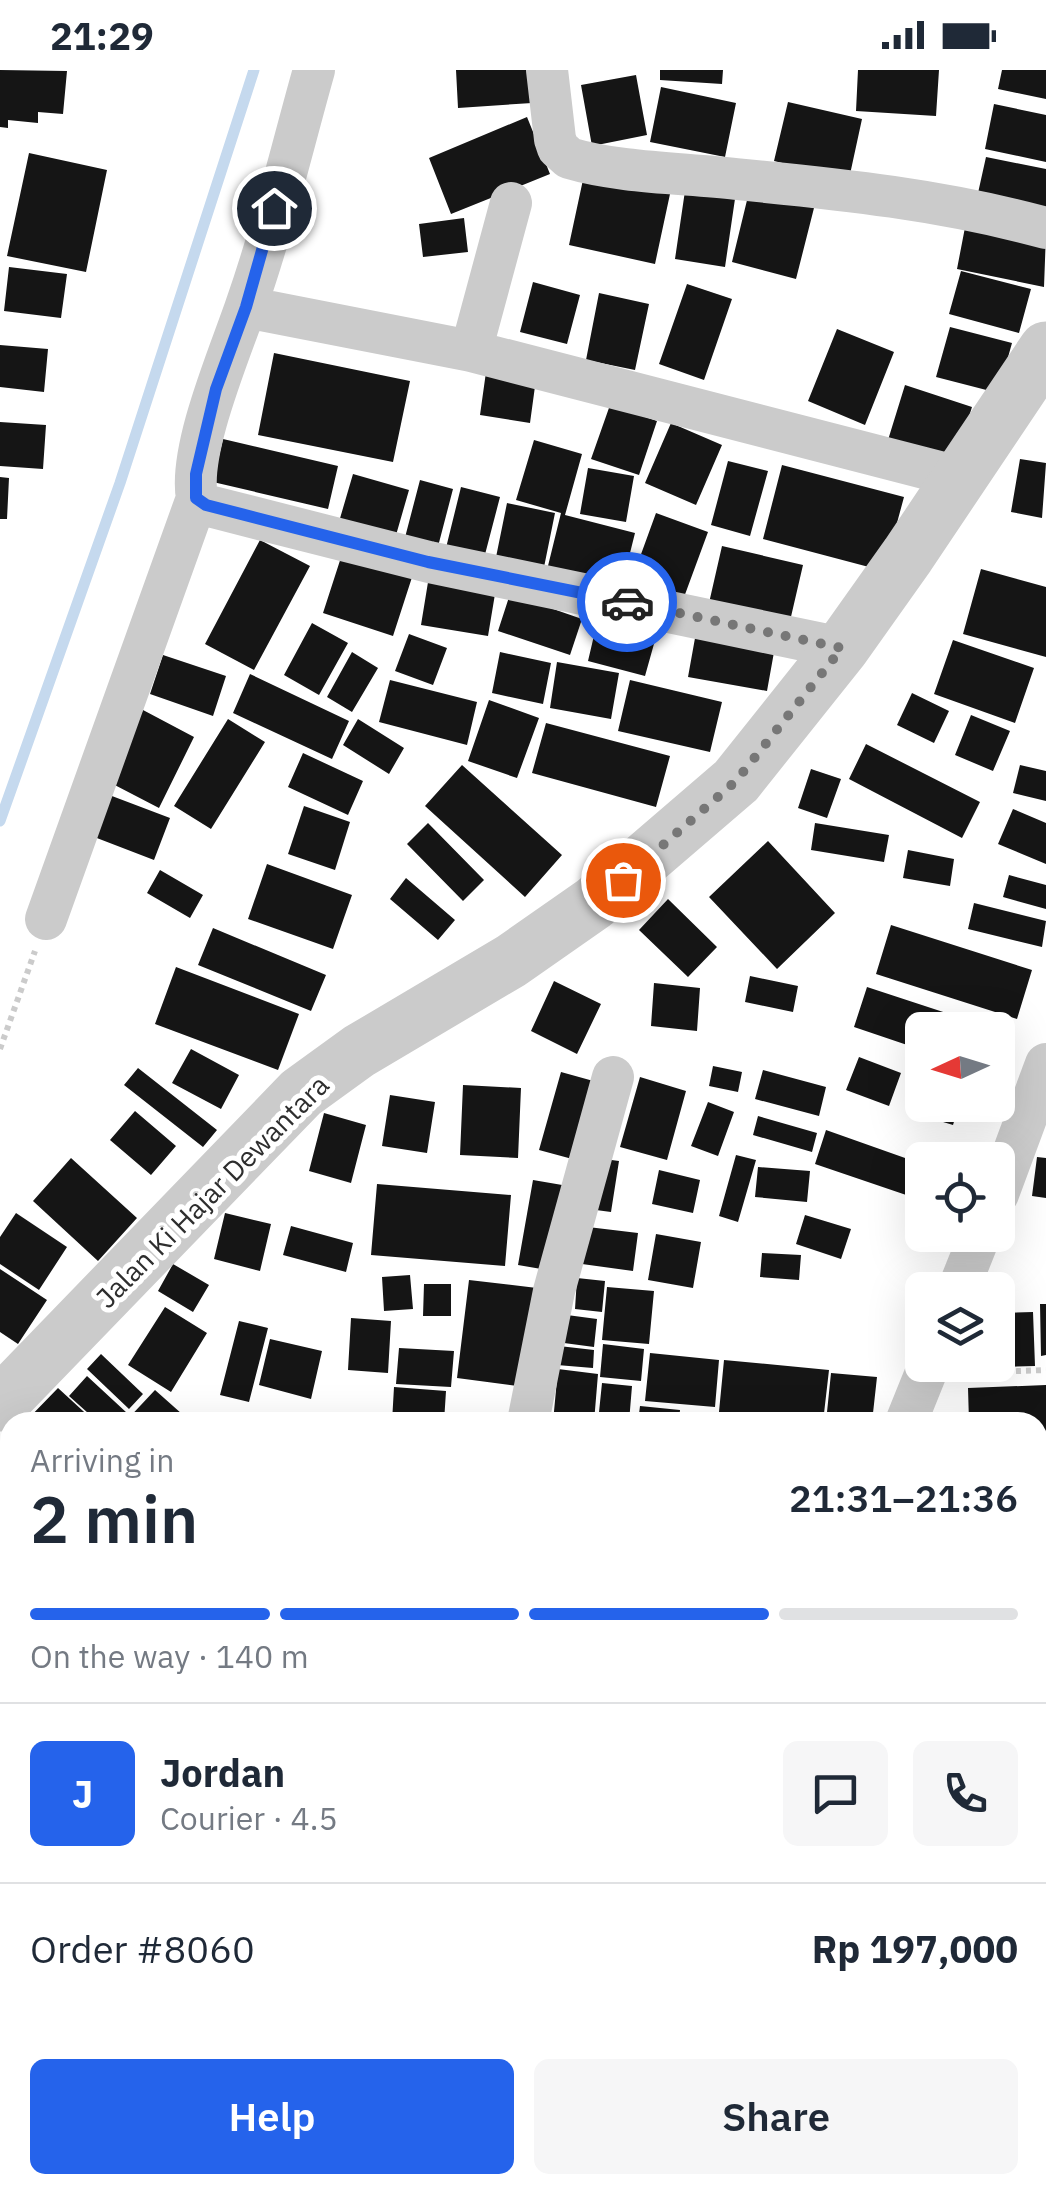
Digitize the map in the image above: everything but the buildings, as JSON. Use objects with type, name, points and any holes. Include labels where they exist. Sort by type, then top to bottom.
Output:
[{"type":"street","points":[[46,919],[196,498],[196,474],[216,389],[246,307],[314,70]]},
{"type":"street","points":[[547,70],[558,148],[569,158],[864,191],[957,206],[1046,228]]},
{"type":"street","points":[[471,351],[510,203]]},
{"type":"street","points":[[246,307],[471,351],[959,477]]},
{"type":"street","name":"Jalan Ki Hajar Dewantara","points":[[0,1404],[302,1094],[358,1051],[511,961],[594,903],[736,781],[842,648],[1046,349]]},
{"type":"street","points":[[196,498],[206,505],[428,562],[842,648]]},
{"type":"street","points":[[1030,1152],[1046,1064]]},
{"type":"street","points":[[530,1412],[554,1291],[612,1076]]},
{"type":"street","points":[[910,1412],[922,1382]]},
{"type":"path","points":[[0,1049],[46,919]]},
{"type":"path","points":[[1015,1370],[1046,1370]]},
{"type":"waterway","points":[[0,821],[120,483],[254,70]]},
{"type":"way so far","points":[[623,880],[736,781],[842,648],[627,602]]},
{"type":"route","points":[[274,208],[246,307],[216,389],[196,474],[196,498],[206,505],[428,562],[627,602]]}]
